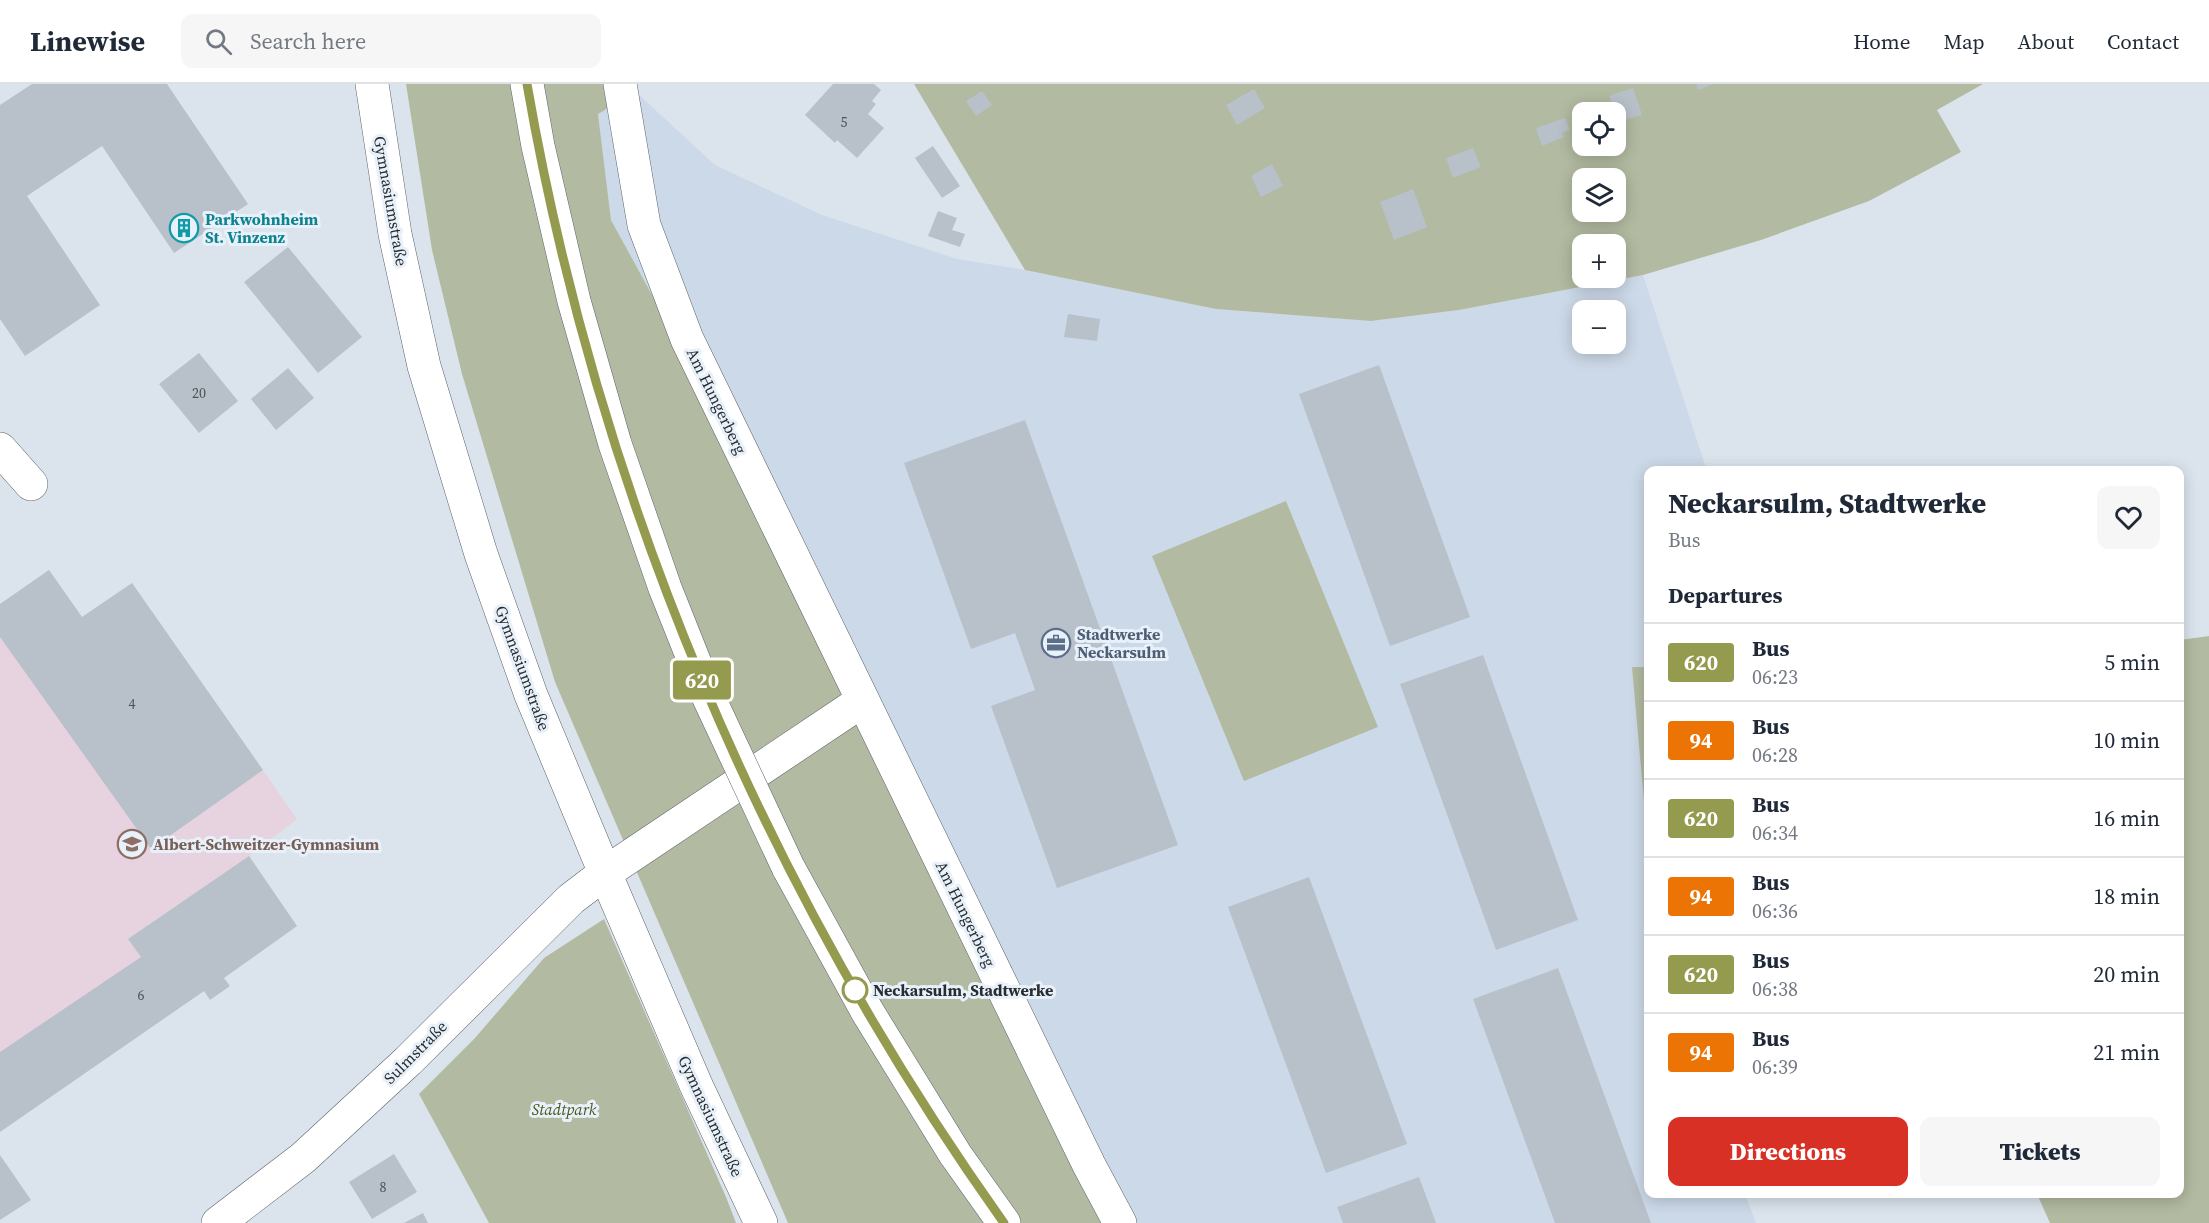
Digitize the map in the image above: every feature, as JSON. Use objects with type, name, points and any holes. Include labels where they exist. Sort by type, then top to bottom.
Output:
[{"type":"main road","name":"Gymnasiumstraße","points":[[372,84],[395,234],[424,366],[481,554],[523,673],[605,873],[696,1085],[761,1223]]},
{"type":"main road","points":[[527,84],[538,146],[574,301],[615,444],[665,588],[708,696],[788,867],[867,1011],[954,1154],[1004,1223]]},
{"type":"main road","name":"Am Hungerberg","points":[[620,84],[644,225],[687,339],[1089,1165],[1120,1223]]},
{"type":"main road","points":[[0,449],[31,484]]},
{"type":"main road","points":[[605,873],[862,701]]},
{"type":"main road","name":"Sulmstraße","points":[[218,1223],[303,1158],[408,1061],[571,899],[605,873]]},
{"type":"shaded area","points":[[636,92],[715,165],[822,215],[957,259],[1025,270],[1216,309],[1371,321],[1459,310],[1575,288],[1626,288],[1626,278],[1643,275],[1705,466],[1644,466],[1644,667],[1633,667],[1644,794],[1644,1198],[1747,1198],[1756,1223],[1103,1223],[1015,1051],[681,348],[611,220],[598,114]]},
{"type":"shaded area","name":"Albert-Schweitzer-Gymnasium","points":[[49,570],[82,617],[132,583],[297,819],[249,856],[297,926],[0,1132],[0,604]]},
{"type":"green space","points":[[406,84],[635,84],[636,92],[598,114],[611,220],[681,348],[1015,1051],[1103,1223],[788,1223],[555,682],[462,374],[432,250]]},
{"type":"green space","points":[[914,84],[1983,84],[1937,110],[1961,152],[1869,201],[1761,240],[1643,275],[1626,278],[1626,234],[1572,234],[1572,288],[1575,288],[1459,310],[1371,321],[1216,309],[1025,270]]},
{"type":"green space","points":[[1286,501],[1378,727],[1244,781],[1152,556]]},
{"type":"green space","points":[[2209,636],[2209,1223],[2050,1223],[2039,1198],[2184,1198],[2184,639]]},
{"type":"green space","points":[[1632,667],[1644,667],[1644,801]]},
{"type":"green space","name":"Stadtpark","points":[[604,919],[736,1223],[489,1223],[419,1094],[475,1038],[544,958]]},
{"type":"building","name":"Parkwohnheim St. Vinzenz","points":[[32,84],[167,84],[248,204],[174,253],[102,146],[27,196],[100,305],[25,356],[0,319],[0,105]]},
{"type":"building","points":[[833,84],[874,84],[881,90],[872,101],[876,104],[868,114],[884,128],[857,158],[837,140],[835,143],[805,115]]},
{"type":"building","points":[[1696,84],[1714,84],[1698,90]]},
{"type":"building","points":[[1633,88],[1642,115],[1626,120],[1626,102],[1611,102],[1609,96]]},
{"type":"building","points":[[1254,89],[1265,108],[1237,125],[1226,105]]},
{"type":"building","points":[[982,91],[992,105],[976,116],[966,101]]},
{"type":"building","points":[[1565,118],[1570,130],[1562,133],[1564,137],[1542,146],[1536,128]]},
{"type":"building","points":[[933,146],[960,186],[942,198],[915,158]]},
{"type":"building","points":[[1473,148],[1481,167],[1453,178],[1446,158]]},
{"type":"building","points":[[1272,164],[1283,186],[1261,197],[1251,176]]},
{"type":"building","points":[[1413,189],[1427,227],[1394,240],[1380,202]]},
{"type":"building","points":[[938,211],[957,218],[952,230],[965,234],[960,247],[928,236]]},
{"type":"building","points":[[288,247],[362,337],[318,373],[244,282]]},
{"type":"building","points":[[1068,314],[1100,319],[1097,341],[1064,337]]},
{"type":"building","points":[[199,353],[238,401],[199,433],[159,384]]},
{"type":"building","points":[[1379,365],[1470,617],[1390,646],[1299,394]]},
{"type":"building","points":[[288,368],[314,398],[276,430],[251,399]]},
{"type":"building","points":[[1025,420],[1178,845],[1057,888],[991,706],[1035,690],[1015,633],[971,649],[904,463]]},
{"type":"building","points":[[49,570],[82,617],[132,583],[263,770],[151,849],[0,637],[0,604]]},
{"type":"building","points":[[1483,655],[1578,920],[1496,950],[1400,684]]},
{"type":"building","points":[[249,856],[297,926],[224,978],[230,986],[210,1000],[204,991],[0,1132],[0,1052],[141,957],[128,939]]},
{"type":"building","points":[[1309,877],[1407,1144],[1326,1173],[1228,907]]},
{"type":"building","points":[[1558,968],[1651,1223],[1555,1223],[1473,999]]},
{"type":"building","points":[[394,1154],[417,1192],[372,1219],[349,1182]]},
{"type":"building","points":[[0,1155],[31,1200],[0,1220]]},
{"type":"building","points":[[1419,1177],[1436,1223],[1343,1223],[1337,1207]]},
{"type":"building","points":[[423,1213],[428,1223],[404,1223]]},
{"type":"bus line","name":"620","points":[[527,84],[538,146],[574,301],[615,444],[665,588],[708,696],[747,784],[788,867],[867,1011],[954,1154],[1004,1223]]},
{"type":"place","name":"Parkwohnheim St. Vinzenz","points":[[184,228]]},
{"type":"place","name":"Stadtwerke Neckarsulm","points":[[1056,643]]},
{"type":"place","name":"Albert-Schweitzer-Gymnasium","points":[[132,844]]},
{"type":"place","name":"Neckarsulm, Stadtwerke","points":[[855,990]]}]
